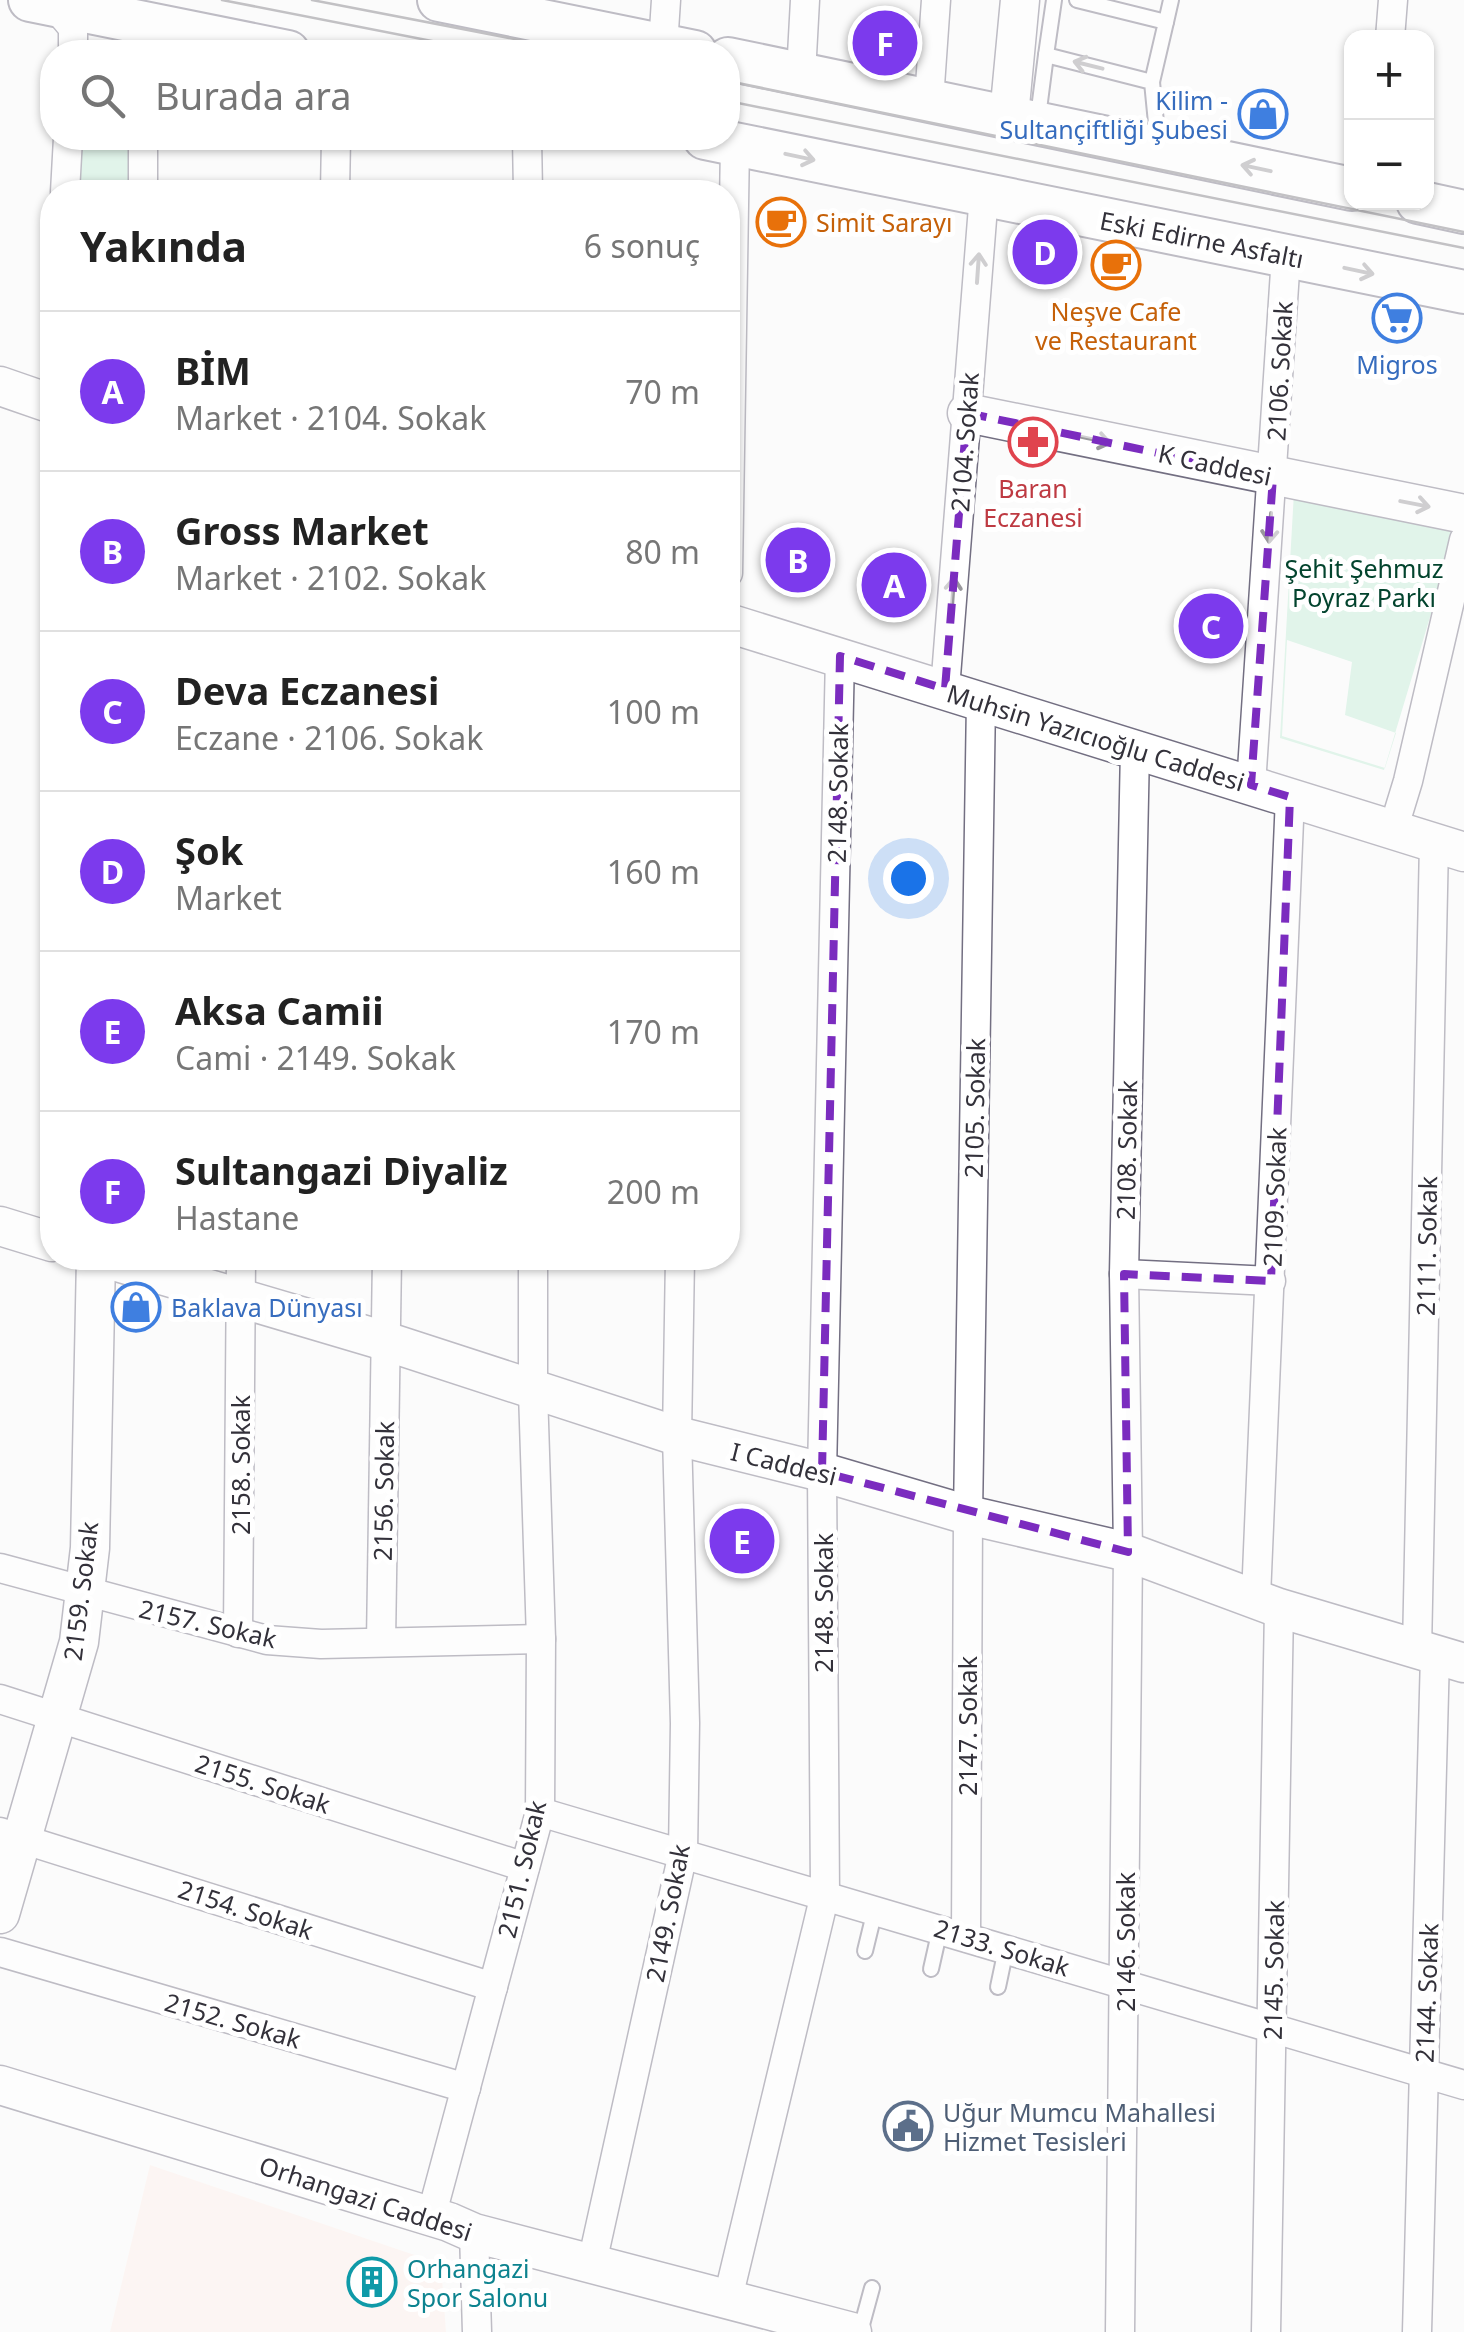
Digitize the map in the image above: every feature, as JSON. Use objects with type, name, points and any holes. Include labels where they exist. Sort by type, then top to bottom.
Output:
[{"type":"main road","points":[[439,0],[524,9],[644,40]]},
{"type":"main road","points":[[42,2],[152,40]]},
{"type":"main road","points":[[740,61],[1344,186]]},
{"type":"main road","name":"Eski Edirne Asfaltı","points":[[740,145],[1464,292]]},
{"type":"main road","points":[[1434,205],[1464,212]]},
{"type":"street","points":[[666,0],[677,40]]},
{"type":"street","points":[[801,74],[806,0]]},
{"type":"street","points":[[929,100],[936,0]]},
{"type":"street","points":[[1020,0],[1023,119]]},
{"type":"street","points":[[1391,30],[1393,0]]},
{"type":"street","points":[[42,2],[73,28],[73,40]]},
{"type":"street","points":[[66,180],[67,150]]},
{"type":"street","points":[[143,150],[143,180]]},
{"type":"street","points":[[336,150],[336,180]]},
{"type":"street","points":[[527,150],[528,180]]},
{"type":"street","points":[[720,150],[721,180]]},
{"type":"street","name":"2104. Sokak","points":[[963,695],[966,413],[984,194]]},
{"type":"street","name":"2106. Sokak","points":[[1251,785],[1286,256]]},
{"type":"street","points":[[0,386],[40,400]]},
{"type":"street","name":"K Caddesi","points":[[966,413],[1464,514]]},
{"type":"street","points":[[1393,830],[1464,540]]},
{"type":"street","name":"Muhsin Yazıcıoğlu Caddesi","points":[[740,627],[1449,847]]},
{"type":"street","name":"2148. Sokak","points":[[728,2298],[825,1894],[822,1472],[840,656]]},
{"type":"street","name":"2105. Sokak","points":[[963,695],[968,1516]]},
{"type":"street","name":"2108. Sokak","points":[[1128,1552],[1124,1274],[1135,749]]},
{"type":"street","name":"2109. Sokak","points":[[1268,1603],[1271,1282],[1290,798]]},
{"type":"street","name":"2111. Sokak","points":[[1438,1656],[1449,847]]},
{"type":"street","points":[[0,1226],[40,1238]]},
{"type":"street","name":"2159. Sokak","points":[[0,1914],[11,1835],[56,1717],[79,1642],[90,1548],[96,1270]]},
{"type":"street","name":"I Caddesi","points":[[145,1270],[385,1340],[533,1392],[677,1436],[822,1472],[968,1516],[1128,1552],[1268,1603],[1438,1656]]},
{"type":"street","name":"2158. Sokak","points":[[238,1633],[241,1270]]},
{"type":"street","name":"2156. Sokak","points":[[381,1642],[387,1270]]},
{"type":"street","name":"2151. Sokak","points":[[431,2217],[540,1812],[534,1270]]},
{"type":"street","name":"2149. Sokak","points":[[592,2263],[683,1853],[685,1723],[677,1436],[680,1270]]},
{"type":"street","points":[[1124,1274],[1271,1282]]},
{"type":"street","name":"2147. Sokak","points":[[953,1933],[968,1516]]},
{"type":"street","name":"2146. Sokak","points":[[1120,2332],[1128,1552]]},
{"type":"street","name":"2157. Sokak","points":[[0,1568],[238,1633],[285,1642],[541,1639]]},
{"type":"street","name":"2145. Sokak","points":[[1266,2332],[1272,2027],[1268,1603]]},
{"type":"street","name":"2144. Sokak","points":[[1417,2332],[1438,1656]]},
{"type":"street","name":"2155. Sokak","points":[[0,1699],[525,1867]]},
{"type":"street","name":"2133. Sokak","points":[[540,1812],[1464,2085]]},
{"type":"street","name":"2154. Sokak","points":[[11,1835],[493,1986]]},
{"type":"street","name":"2152. Sokak","points":[[0,1952],[466,2088]]},
{"type":"street","name":"Orhangazi Caddesi","points":[[0,2086],[474,2233],[852,2332]]},
{"type":"street","points":[[474,2233],[477,2332]]},
{"type":"lane","points":[[1023,119],[1046,55],[1054,0]]},
{"type":"lane","points":[[1077,0],[1166,22]]},
{"type":"lane","points":[[1158,148],[1152,82],[1171,0]]},
{"type":"lane","points":[[1046,55],[1152,82]]},
{"type":"lane","points":[[865,1951],[875,1910]]},
{"type":"lane","points":[[932,1969],[953,1933]]},
{"type":"lane","points":[[998,1987],[1006,1948]]},
{"type":"lane","points":[[860,2332],[872,2288]]},
{"type":"highlighted area","points":[[967,413],[1273,477],[1251,785],[1290,797],[1271,1281],[1124,1274],[1128,1552],[822,1472],[840,656],[945,689]]},
{"type":"shaded area","points":[[150,2165],[441,2264],[446,2332],[110,2332]]},
{"type":"green space","points":[[78,150],[135,150],[134,180],[76,180]]},
{"type":"green space","name":"Şehit Şehmuz Poyraz Parkı","points":[[1294,492],[1458,524],[1395,733],[1345,715],[1352,662],[1287,640],[1282,736],[1384,770],[1280,738]]},
{"type":"tram line","points":[[222,0],[427,40]]},
{"type":"tram line","points":[[312,0],[520,40]]},
{"type":"tram line","points":[[740,83],[1464,232]]},
{"type":"tram line","points":[[740,103],[1464,248]]},
{"type":"place","name":"Sultangazi Diyaliz","points":[[885,43]]},
{"type":"place","name":"Kilim - Sultançiftliği Şubesi","points":[[1263,114]]},
{"type":"place","name":"Simit Sarayı","points":[[781,222]]},
{"type":"place","name":"Şok","points":[[1045,252]]},
{"type":"place","name":"Neşve Cafe ve Restaurant","points":[[1116,265]]},
{"type":"place","name":"Migros","points":[[1397,318]]},
{"type":"place","name":"Baran Eczanesi","points":[[1033,442]]},
{"type":"place","name":"Gross Market","points":[[798,560]]},
{"type":"place","name":"BİM","points":[[894,585]]},
{"type":"place","name":"Deva Eczanesi","points":[[1211,626]]},
{"type":"place","name":"Baklava Dünyası","points":[[136,1307]]},
{"type":"place","name":"Aksa Camii","points":[[742,1541]]},
{"type":"place","name":"Uğur Mumcu Mahallesi Hizmet Tesisleri","points":[[908,2126]]},
{"type":"place","name":"Orhangazi Spor Salonu","points":[[372,2282]]}]
